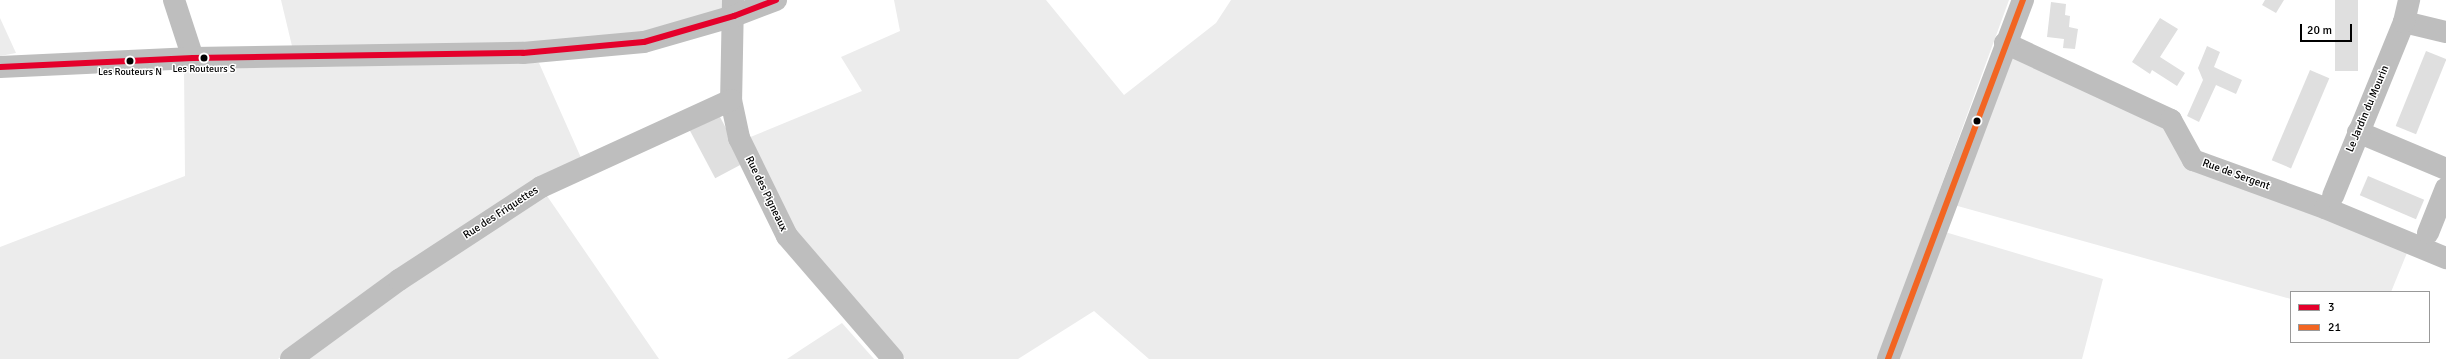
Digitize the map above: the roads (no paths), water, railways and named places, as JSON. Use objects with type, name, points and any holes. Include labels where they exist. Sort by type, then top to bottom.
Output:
[{"type":"street","points":[[174,0],[193,58]]},
{"type":"street","points":[[0,67],[193,58],[523,54],[644,42],[733,8],[776,0]]},
{"type":"street","points":[[1888,359],[2005,43],[2023,0]]},
{"type":"street","name":"Le Jardin du Mourin","points":[[2333,196],[2404,22],[2409,0]]},
{"type":"street","name":"Rue des Pigneaux","points":[[733,8],[730,100],[739,138],[787,236],[893,359]]},
{"type":"street","points":[[2404,22],[2446,32]]},
{"type":"street","name":"Rue de Sergent","points":[[2005,43],[2171,120],[2193,160],[2325,208],[2446,258]]},
{"type":"street","name":"Rue des Friquettes","points":[[291,359],[399,280],[541,187],[730,100]]},
{"type":"street","points":[[2358,132],[2446,169]]},
{"type":"street","points":[[2428,233],[2446,188]]},
{"type":"place","name":"Les Routeurs S","points":[[204,58]]},
{"type":"place","name":"Les Routeurs N","points":[[130,61]]}]
